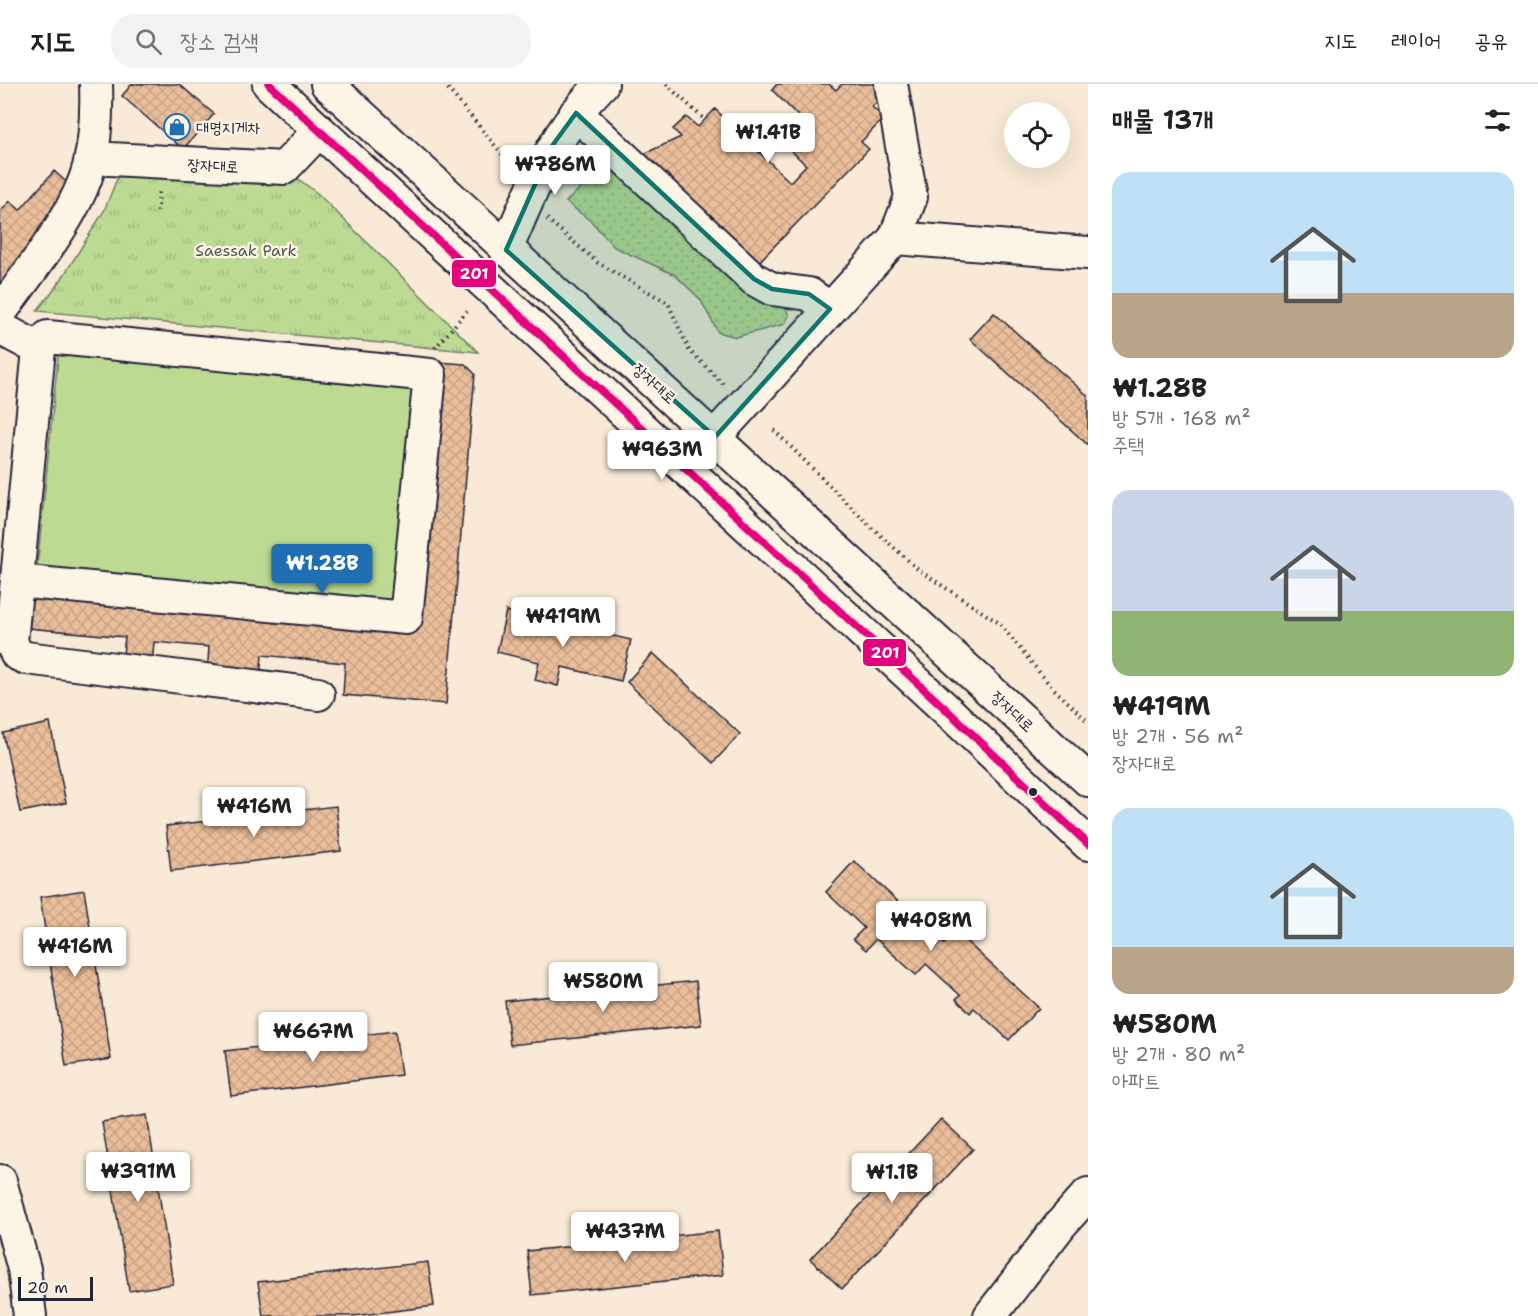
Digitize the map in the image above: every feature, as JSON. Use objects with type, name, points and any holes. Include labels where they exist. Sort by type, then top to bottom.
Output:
[{"type":"street","points":[[0,314],[44,251],[69,210],[88,170],[97,122],[96,84]]},
{"type":"street","points":[[269,84],[1088,844]]},
{"type":"street","name":"장자대로","points":[[327,84],[1088,780]]},
{"type":"street","points":[[506,250],[530,190],[552,146],[572,118],[602,84]]},
{"type":"street","points":[[685,468],[715,438],[895,238],[911,197],[891,84]]},
{"type":"street","points":[[572,118],[754,279],[772,289],[809,294],[830,309]]},
{"type":"street","name":"장자대로","points":[[91,158],[284,168],[319,131]]},
{"type":"street","points":[[895,238],[1088,253]]},
{"type":"street","points":[[0,328],[39,349]]},
{"type":"street","points":[[18,581],[405,624],[430,375],[48,337],[39,349],[11,647],[20,656],[318,694]]},
{"type":"street","points":[[0,1181],[12,1269],[30,1316]]},
{"type":"street","points":[[990,1316],[1088,1194]]},
{"type":"path","points":[[444,84],[530,190],[549,221],[598,263],[668,303],[689,350],[729,389]]},
{"type":"path","points":[[666,84],[705,120]]},
{"type":"path","points":[[158,212],[159,184]]},
{"type":"path","points":[[430,375],[434,350],[467,311]]},
{"type":"path","points":[[774,430],[872,528],[920,571],[999,622],[1049,684],[1088,722]]},
{"type":"highlighted area","points":[[576,113],[754,279],[772,289],[809,294],[830,309],[715,437],[506,250],[552,146]]},
{"type":"green space","points":[[612,158],[783,304],[789,315],[785,324],[736,337],[718,332],[700,299],[675,275],[614,247],[592,222],[566,202]]},
{"type":"green space","name":"Saessak Park","points":[[123,164],[290,173],[317,193],[478,352],[37,311],[61,280],[104,211]]},
{"type":"green space","points":[[59,347],[423,384],[401,605],[37,568]]},
{"type":"building","points":[[132,84],[179,84],[214,114],[183,149],[122,96]]},
{"type":"building","points":[[777,84],[829,84],[836,90],[842,84],[873,84],[884,94],[872,107],[884,118],[861,142],[869,149],[754,267],[639,156],[681,137],[673,129],[686,117],[698,127],[715,109],[790,182],[806,165],[783,143],[796,130],[793,124],[799,117],[772,90]]},
{"type":"building","points":[[54,171],[75,190],[0,292],[0,212],[10,201],[20,210]]},
{"type":"building","points":[[994,313],[1088,396],[1088,445],[970,339]]},
{"type":"building","points":[[437,362],[465,364],[475,374],[446,704],[343,695],[345,663],[262,655],[260,679],[207,675],[209,647],[154,642],[152,666],[122,663],[125,637],[17,627],[20,593],[412,631]]},
{"type":"building","points":[[506,611],[631,640],[621,681],[562,667],[558,686],[535,680],[539,662],[497,652]]},
{"type":"building","points":[[653,653],[740,734],[713,763],[627,682]]},
{"type":"building","points":[[50,723],[66,803],[20,812],[3,733]]},
{"type":"building","points":[[336,806],[341,851],[171,871],[166,826]]},
{"type":"building","points":[[854,861],[944,944],[956,932],[1039,1008],[1009,1040],[974,1008],[970,1013],[956,999],[960,995],[926,964],[916,975],[876,939],[866,950],[853,939],[864,928],[826,892]]},
{"type":"building","points":[[84,890],[111,1059],[66,1066],[40,897]]},
{"type":"building","points":[[696,981],[701,1025],[510,1045],[505,1001]]},
{"type":"building","points":[[395,1031],[401,1075],[231,1096],[225,1051]]},
{"type":"building","points":[[147,1115],[173,1284],[129,1291],[102,1122]]},
{"type":"building","points":[[941,1119],[973,1149],[842,1289],[810,1259]]},
{"type":"building","points":[[718,1231],[723,1275],[532,1295],[527,1251]]},
{"type":"building","points":[[428,1262],[434,1306],[353,1316],[263,1316],[258,1282]]},
{"type":"transit line","name":"201","points":[[269,84],[950,713],[1088,844]]},
{"type":"place","name":"대명지게차","points":[[177,127]]}]
